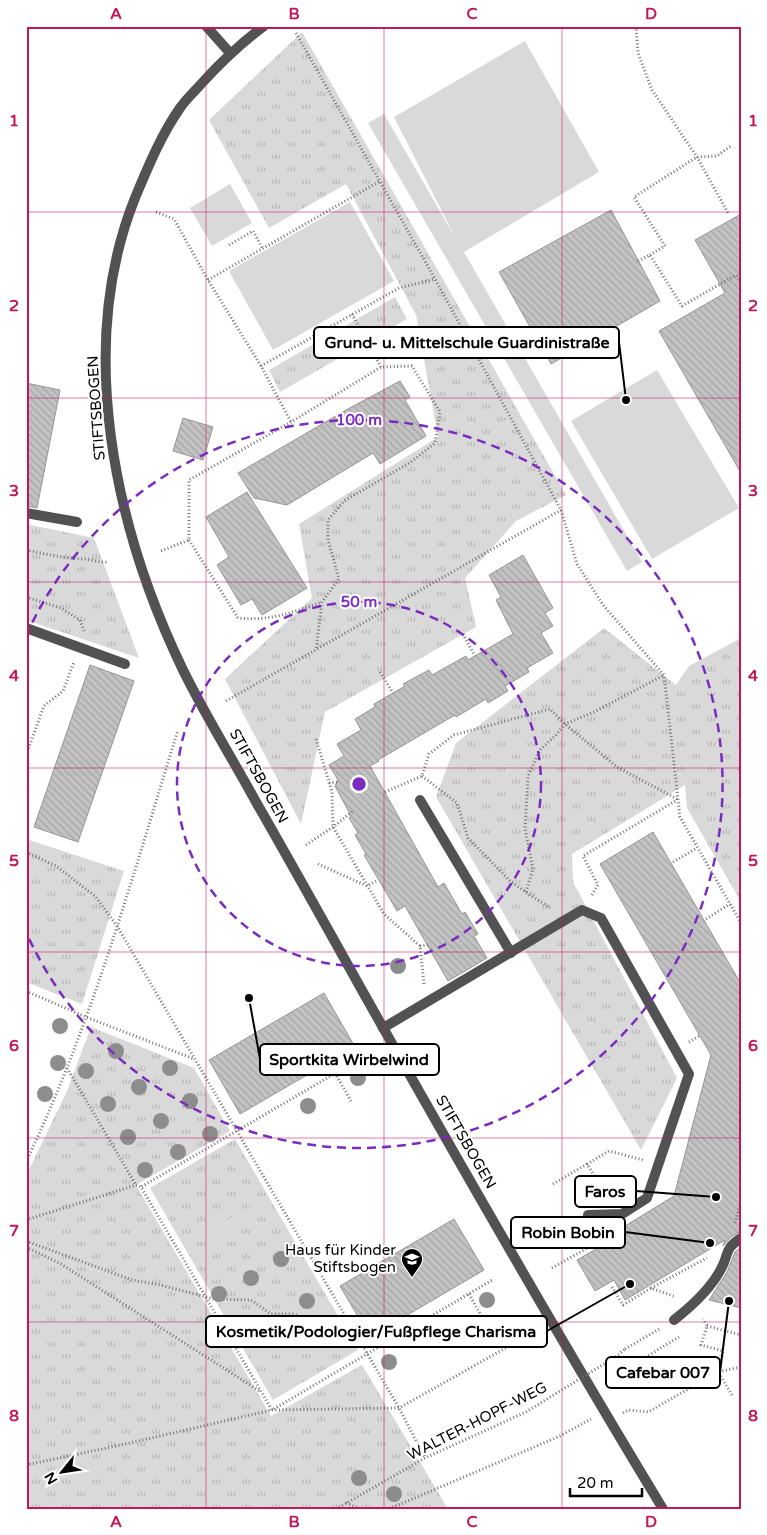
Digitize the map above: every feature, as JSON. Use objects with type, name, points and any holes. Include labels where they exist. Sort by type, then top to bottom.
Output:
[{"type":"street","points":[[206,26],[230,53]]},
{"type":"street","name":"STIFTSBOGEN","points":[[264,26],[230,53],[181,106],[152,155],[126,222],[113,273],[108,316],[106,375],[112,450],[129,524],[152,597],[182,668],[383,1028],[663,1509]]},
{"type":"street","points":[[26,513],[77,522]]},
{"type":"street","points":[[26,628],[125,664]]},
{"type":"street","points":[[420,800],[511,953]]},
{"type":"street","points":[[383,1028],[582,910],[601,918],[689,1074],[647,1198],[622,1214],[588,1215]]},
{"type":"street","points":[[674,1320],[695,1304],[721,1270],[730,1245],[741,1238]]},
{"type":"path","points":[[636,26],[638,53],[652,90],[697,157],[728,213]]},
{"type":"path","points":[[296,33],[435,279],[561,510],[577,564],[604,605],[664,675],[680,817],[741,923]]},
{"type":"path","points":[[638,261],[665,246],[634,197],[697,157],[716,156],[731,146]]},
{"type":"path","points":[[208,280],[380,181]]},
{"type":"path","points":[[156,212],[174,220],[208,280],[261,366],[291,422]]},
{"type":"path","points":[[229,245],[253,232],[263,249]]},
{"type":"path","points":[[650,255],[682,306],[736,275],[741,281]]},
{"type":"path","points":[[261,366],[399,288],[435,279]]},
{"type":"path","points":[[352,314],[381,367]]},
{"type":"path","points":[[316,650],[322,602],[339,579],[328,540],[328,520],[344,501],[411,462],[435,443],[440,412],[412,366],[381,367],[291,422],[189,480],[189,540],[238,618],[259,620],[288,614],[322,602]]},
{"type":"path","points":[[226,700],[561,510]]},
{"type":"path","points":[[161,551],[189,540]]},
{"type":"path","points":[[26,550],[77,560],[87,559],[100,563],[109,562]]},
{"type":"path","points":[[26,597],[62,608],[80,620],[85,633],[63,691],[44,706],[26,754]]},
{"type":"path","points":[[463,634],[475,656]]},
{"type":"path","points":[[380,672],[393,693]]},
{"type":"path","points":[[526,892],[533,869],[525,829],[528,776],[540,750],[565,724],[594,712],[664,675]]},
{"type":"path","points":[[385,792],[422,776],[430,754],[454,735],[550,710],[617,767],[677,799]]},
{"type":"path","points":[[26,1162],[67,1067],[86,1017],[117,926],[178,730]]},
{"type":"path","points":[[316,740],[332,792],[333,827],[384,914],[420,946],[426,1002]]},
{"type":"path","points":[[422,776],[456,803],[468,838],[511,882],[567,920]]},
{"type":"path","points":[[26,778],[28,786],[26,797]]},
{"type":"path","points":[[330,783],[337,782]]},
{"type":"path","points":[[582,910],[598,885],[583,856],[677,799]]},
{"type":"path","points":[[306,844],[354,811]]},
{"type":"path","points":[[672,862],[697,848]]},
{"type":"path","points":[[26,852],[56,866],[95,896],[117,926],[400,1408],[425,1458]]},
{"type":"path","points":[[318,864],[367,886]]},
{"type":"path","points":[[367,886],[378,880]]},
{"type":"path","points":[[706,919],[730,904]]},
{"type":"path","points":[[420,946],[428,945]]},
{"type":"path","points":[[26,991],[86,1017],[195,1059]]},
{"type":"path","points":[[26,1220],[136,1185],[142,1186],[363,1057]]},
{"type":"path","points":[[67,1067],[136,1185]]},
{"type":"path","points":[[335,1073],[351,1101]]},
{"type":"path","points":[[553,1184],[609,1151],[658,1164]]},
{"type":"path","points":[[552,1268],[589,1246],[588,1215],[597,1180],[587,1164]]},
{"type":"path","points":[[142,1186],[272,1410]]},
{"type":"path","points":[[26,1241],[132,1280],[214,1299],[251,1300],[271,1314],[294,1314],[330,1331],[355,1332]]},
{"type":"path","points":[[612,1287],[623,1305],[730,1245]]},
{"type":"path","points":[[26,1246],[61,1264],[262,1393]]},
{"type":"path","points":[[272,1410],[494,1279]]},
{"type":"path","points":[[651,1288],[695,1304],[707,1326],[701,1345],[723,1351],[718,1372],[732,1395]]},
{"type":"path","points":[[468,1294],[486,1324]]},
{"type":"path","points":[[707,1326],[741,1335]]},
{"type":"path","name":"WALTER-HOPF-WEG","points":[[336,1509],[425,1458],[526,1412],[655,1331]]},
{"type":"path","points":[[26,1465],[272,1410],[400,1408],[527,1336]]},
{"type":"path","points":[[615,1386],[610,1378],[666,1345]]},
{"type":"path","points":[[610,1420],[629,1410],[648,1412],[718,1372],[741,1367]]},
{"type":"path","points":[[389,1509],[560,1436],[577,1426]]},
{"type":"path","points":[[345,1503],[361,1509]]},
{"type":"green space","points":[[302,32],[566,495],[516,521],[465,578],[476,627],[325,712],[301,824],[225,679],[312,598],[299,524],[438,437],[416,315],[346,184],[269,228],[209,120]]},
{"type":"green space","points":[[525,41],[599,172],[464,252],[642,562],[627,571],[368,123],[384,114],[456,239],[394,117]]},
{"type":"green space","points":[[230,184],[252,223],[212,246],[190,208]]},
{"type":"green space","points":[[350,202],[394,281],[273,350],[229,271]]},
{"type":"green space","points":[[395,297],[407,319],[280,392],[269,370]]},
{"type":"green space","points":[[657,370],[739,508],[652,559],[571,421]]},
{"type":"green space","points":[[26,524],[94,538],[139,658],[26,620]]},
{"type":"green space","points":[[604,628],[676,685],[689,666],[741,638],[741,902],[687,808],[685,785],[572,854],[573,882],[677,1078],[641,1150],[436,797],[456,743]]},
{"type":"green space","points":[[26,839],[124,871],[82,1004],[26,982]]},
{"type":"green space","points":[[91,1027],[194,1068],[230,1131],[136,1185],[271,1416],[362,1365],[448,1509],[26,1509],[26,1176],[67,1091]]},
{"type":"green space","points":[[235,1139],[358,1350],[273,1400],[150,1188]]},
{"type":"green space","points":[[254,1204],[261,1216],[214,1244],[207,1232]]},
{"type":"building","points":[[611,210],[660,301],[551,364],[499,272]]},
{"type":"building","points":[[741,214],[741,473],[659,331],[725,293],[695,240]]},
{"type":"building","points":[[400,381],[410,397],[405,400],[426,436],[380,464],[373,453],[287,505],[254,498],[238,473]]},
{"type":"building","points":[[26,383],[60,390],[37,508],[26,506]]},
{"type":"building","points":[[183,418],[213,427],[203,460],[173,451]]},
{"type":"building","points":[[247,492],[307,588],[262,615],[252,599],[241,605],[217,565],[229,557],[206,517]]},
{"type":"building","points":[[523,555],[553,608],[545,613],[553,626],[541,633],[553,653],[527,668],[529,672],[505,686],[508,691],[488,703],[486,699],[456,717],[455,715],[370,766],[438,887],[444,883],[462,914],[465,912],[478,934],[474,936],[487,958],[448,981],[405,906],[397,911],[364,855],[366,854],[355,835],[358,833],[349,818],[351,816],[335,786],[338,780],[329,765],[344,756],[337,744],[361,730],[355,719],[375,707],[374,704],[405,686],[403,684],[429,670],[432,675],[466,656],[468,660],[513,634],[496,600],[501,597],[489,575]]},
{"type":"building","points":[[90,665],[134,681],[78,842],[34,827]]},
{"type":"building","points":[[653,832],[741,984],[741,1231],[731,1237],[723,1246],[725,1240],[625,1300],[614,1280],[595,1291],[577,1260],[596,1249],[594,1245],[674,1196],[711,1055],[600,864]]},
{"type":"building","points":[[324,993],[355,1047],[240,1114],[209,1060]]},
{"type":"building","name":"Haus für Kinder Stiftsbogen","points":[[454,1219],[484,1270],[370,1337],[340,1286]]},
{"type":"building","points":[[741,1247],[741,1308],[709,1300],[727,1272],[735,1252]]},
{"type":"place","name":"Grund- u. Mittelschule Guardinistraße","points":[[626,400]]},
{"type":"place","name":"Sportkita Wirbelwind","points":[[249,998]]},
{"type":"place","name":"Faros","points":[[716,1197]]},
{"type":"place","name":"Robin Bobin","points":[[710,1243]]},
{"type":"place","name":"Haus für Kinder Stiftsbogen","points":[[412,1278]]},
{"type":"place","name":"Kosmetik/Podologier/Fußpflege Charisma","points":[[630,1284]]},
{"type":"place","name":"Cafebar 007","points":[[729,1301]]}]
